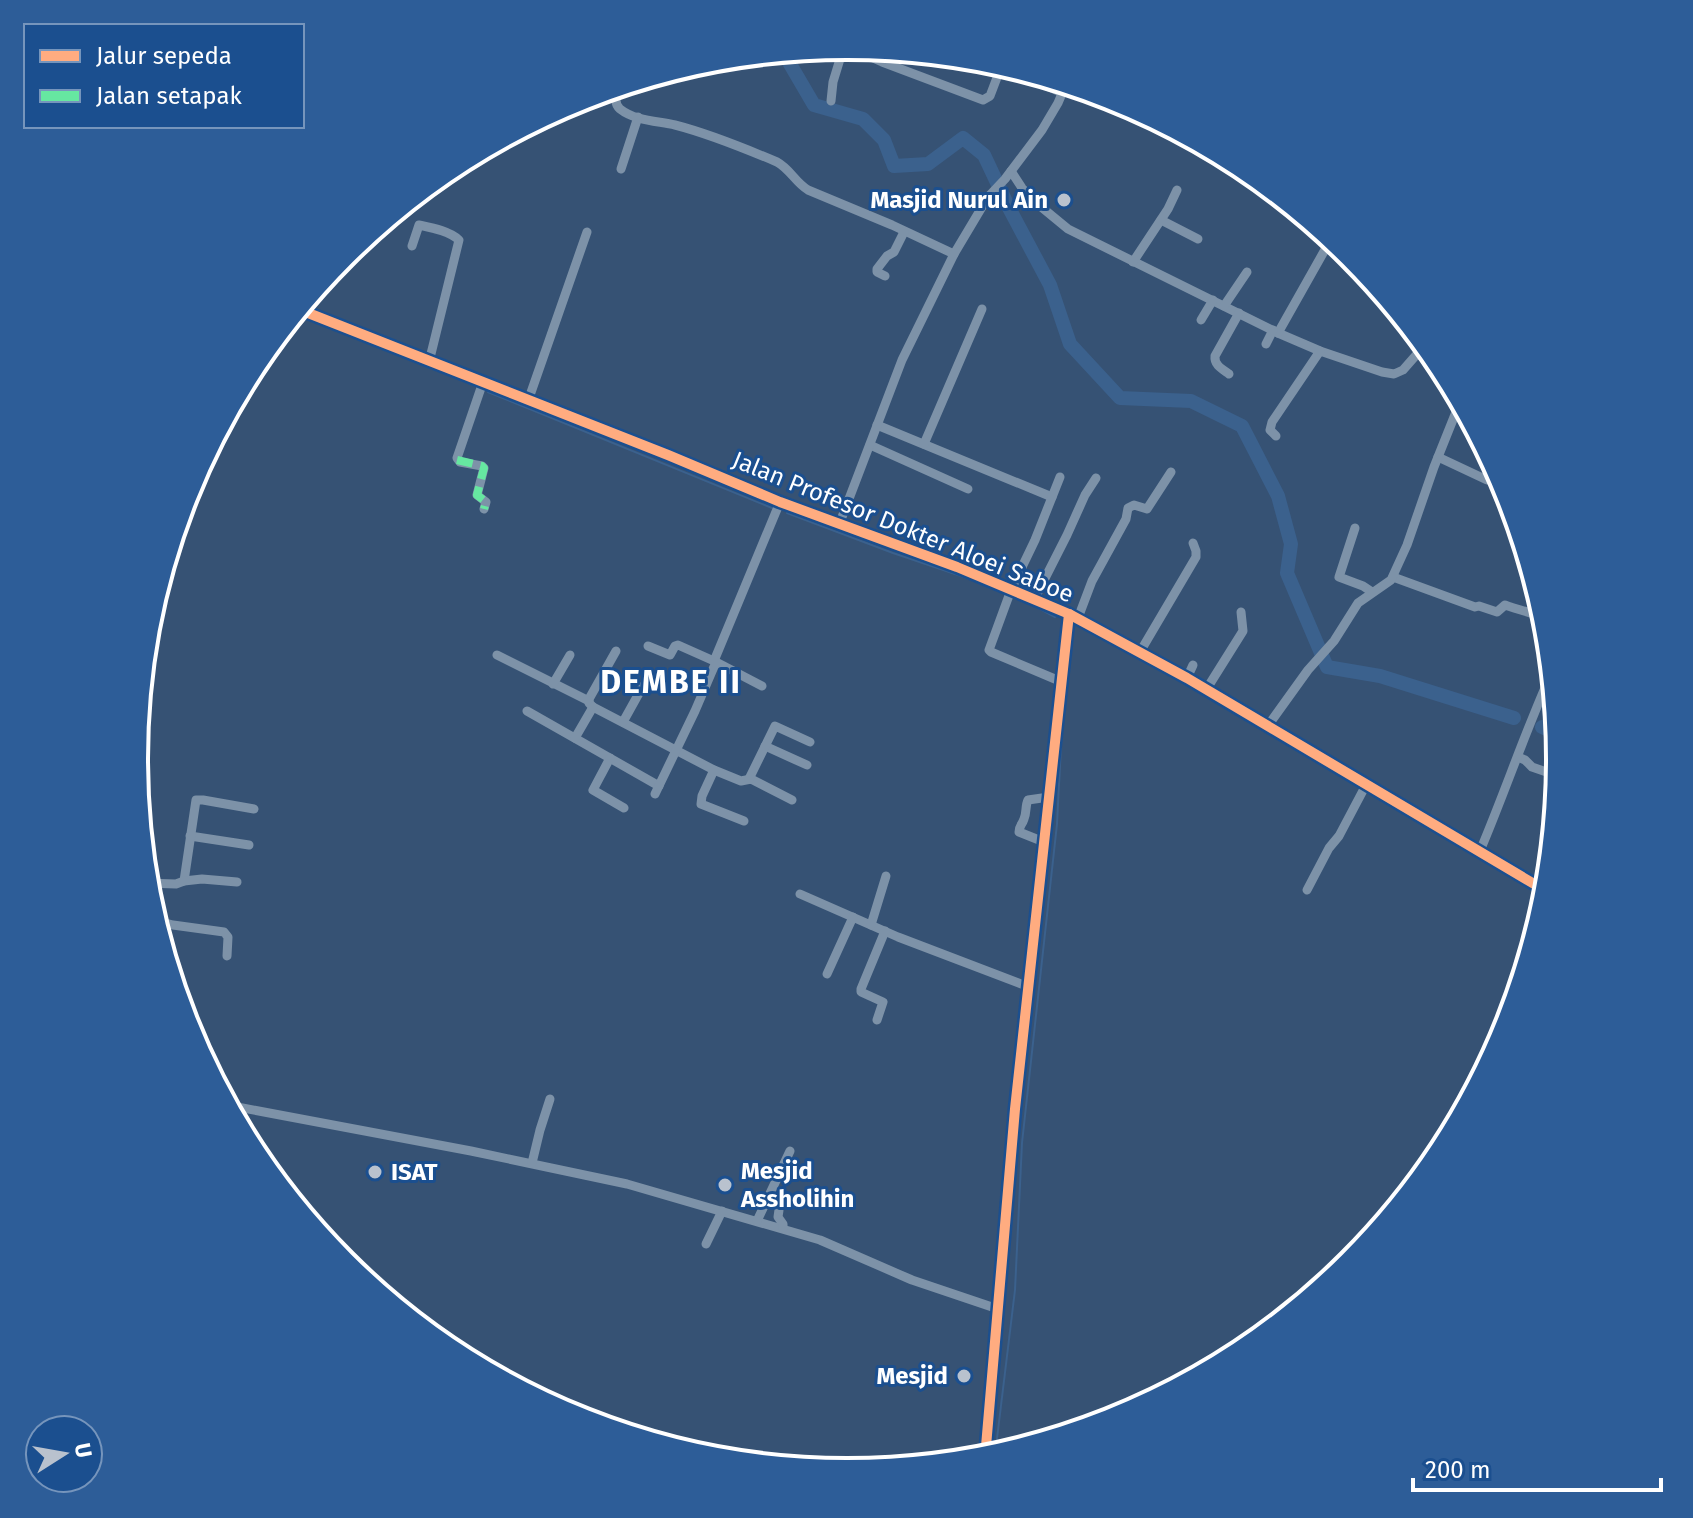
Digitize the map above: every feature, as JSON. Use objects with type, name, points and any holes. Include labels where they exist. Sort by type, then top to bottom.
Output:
[{"type":"street","points":[[831,101],[840,60]]},
{"type":"street","points":[[879,61],[983,100],[990,96],[997,77]]},
{"type":"street","points":[[839,525],[902,360],[954,254],[988,197],[1042,130],[1061,94]]},
{"type":"street","points":[[616,99],[618,107],[638,117],[673,125],[777,162],[808,190],[954,254]]},
{"type":"street","points":[[621,169],[638,117]]},
{"type":"street","points":[[1008,175],[1053,219],[1090,242],[1276,332],[1382,372],[1394,374],[1418,357]]},
{"type":"street","points":[[1133,262],[1177,190]]},
{"type":"street","points":[[1161,220],[1198,239]]},
{"type":"street","points":[[412,246],[419,225],[447,232],[459,240],[429,362]]},
{"type":"street","points":[[528,401],[587,232]]},
{"type":"street","points":[[885,276],[877,269],[894,252],[904,232]]},
{"type":"street","points":[[1266,344],[1325,250]]},
{"type":"street","points":[[1224,306],[1247,272]]},
{"type":"street","points":[[1201,320],[1213,300]]},
{"type":"street","points":[[924,444],[982,309]]},
{"type":"street","name":"Jalan Profesor Dokter Aloei Saboe","points":[[310,311],[429,362],[839,525],[957,567],[1074,616],[1140,652],[1190,672],[1206,690],[1534,884]]},
{"type":"street","points":[[1229,374],[1214,361],[1239,313]]},
{"type":"street","points":[[1276,436],[1270,430],[1272,422],[1320,351]]},
{"type":"street","points":[[483,382],[457,458],[460,462],[484,468],[477,495],[486,502],[484,509]]},
{"type":"street","points":[[1267,727],[1308,670],[1334,641],[1358,603],[1393,577],[1455,415]]},
{"type":"street","points":[[877,425],[1052,497]]},
{"type":"street","points":[[870,445],[968,489]]},
{"type":"street","points":[[1438,457],[1486,480]]},
{"type":"street","points":[[986,1444],[1015,1109],[1062,682],[1074,616],[1126,519],[1128,508],[1134,505],[1147,509],[1171,472]]},
{"type":"street","points":[[1060,477],[1011,590],[989,650],[1062,682]]},
{"type":"street","points":[[1034,600],[1081,502],[1096,478]]},
{"type":"street","points":[[527,711],[610,758],[657,790],[715,662],[780,502]]},
{"type":"street","points":[[1355,528],[1339,577],[1372,592]]},
{"type":"street","points":[[1140,652],[1196,557],[1193,543]]},
{"type":"street","points":[[1393,577],[1494,612],[1505,605],[1521,612],[1530,612]]},
{"type":"street","points":[[1206,690],[1243,631],[1241,612]]},
{"type":"street","points":[[648,646],[670,655],[678,645],[762,686]]},
{"type":"street","points":[[575,738],[616,651]]},
{"type":"street","points":[[497,655],[676,752],[741,781],[749,779],[792,800]]},
{"type":"street","points":[[553,684],[570,655]]},
{"type":"street","points":[[623,722],[643,686]]},
{"type":"street","points":[[1480,851],[1542,694]]},
{"type":"street","points":[[749,779],[774,727],[810,742]]},
{"type":"street","points":[[765,746],[807,765]]},
{"type":"street","points":[[1518,757],[1545,772]]},
{"type":"street","points":[[610,758],[593,790],[624,808]]},
{"type":"street","points":[[714,770],[701,804],[744,821]]},
{"type":"street","points":[[1307,890],[1367,783]]},
{"type":"street","points":[[1044,842],[1019,832],[1019,826],[1025,818],[1028,800],[1049,797]]},
{"type":"street","points":[[184,881],[197,800],[254,809]]},
{"type":"street","points":[[190,836],[249,845]]},
{"type":"street","points":[[871,925],[886,876]]},
{"type":"street","points":[[159,883],[202,879],[237,882]]},
{"type":"street","points":[[800,894],[1029,987]]},
{"type":"street","points":[[827,974],[853,917]]},
{"type":"street","points":[[167,924],[224,932],[228,937],[227,956]]},
{"type":"street","points":[[877,1020],[883,1002],[861,992],[861,989],[885,931]]},
{"type":"street","points":[[532,1163],[550,1099]]},
{"type":"street","points":[[241,1108],[627,1184],[820,1240],[932,1288],[998,1309]]},
{"type":"street","points":[[757,1221],[790,1151]]},
{"type":"street","points":[[779,1210],[778,1218],[783,1228]]},
{"type":"street","points":[[706,1244],[722,1211]]},
{"type":"waterway","points":[[789,62],[814,105],[863,119],[884,140],[894,166],[928,164],[963,138],[984,155],[1050,285],[1070,344],[1120,398],[1191,401],[1242,426],[1278,496],[1291,544],[1287,573],[1327,667],[1380,676],[1514,718]]},
{"type":"waterway","points":[[340,332],[479,387]]},
{"type":"waterway","points":[[488,392],[772,508]]},
{"type":"waterway","points":[[787,513],[973,580]]},
{"type":"waterway","points":[[1035,606],[1055,617]]},
{"type":"waterway","points":[[997,1442],[1015,1290],[1022,1143],[1057,824],[1062,726],[1073,628]]},
{"type":"marked path","points":[[457,460],[484,468],[477,495],[486,502],[484,509]]},
{"type":"cycle path","points":[[308,313],[780,502],[957,567],[1069,614],[1187,678],[1534,884]]},
{"type":"cycle path","points":[[986,1444],[1015,1109],[1069,614]]},
{"type":"place","name":"Masjid Nurul Ain","points":[[1064,200]]},
{"type":"place","name":"ISAT","points":[[375,1172]]},
{"type":"place","name":"Mesjid Assholihin","points":[[725,1185]]},
{"type":"place","name":"Mesjid","points":[[964,1376]]},
{"type":"district","name":"DEMBE II","points":[[671,682]]}]
